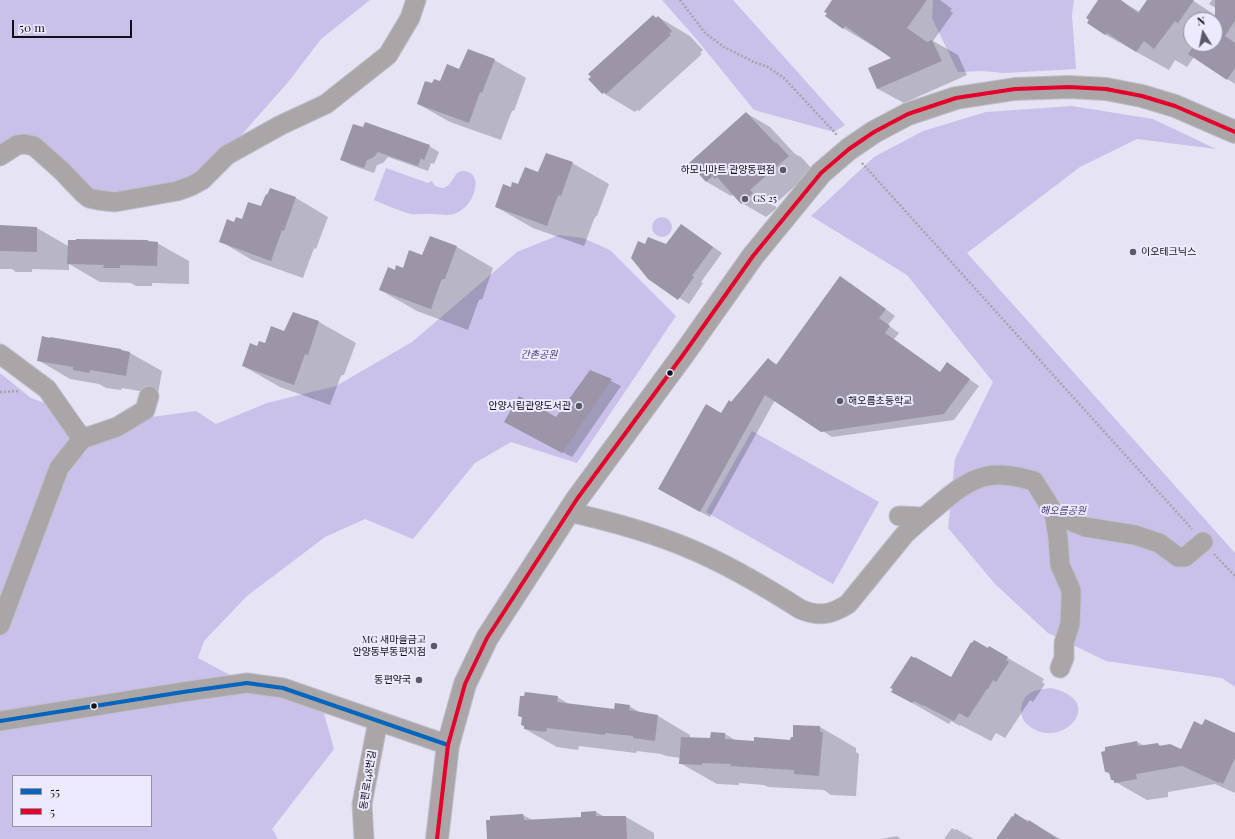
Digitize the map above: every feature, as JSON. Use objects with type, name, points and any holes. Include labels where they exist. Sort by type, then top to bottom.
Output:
[{"type":"street","points":[[0,156],[17,145],[24,144],[34,146],[62,171],[83,193],[89,198],[98,200],[115,202],[177,191],[191,186],[202,180],[227,155],[326,104],[388,55],[410,18],[416,0]]},
{"type":"street","points":[[437,839],[448,745],[465,684],[487,638],[569,512],[753,256],[821,173],[849,149],[874,132],[908,114],[956,98],[1022,89],[1069,87],[1114,90],[1142,96],[1175,106],[1235,131]]},
{"type":"street","points":[[0,354],[46,389],[82,439]]},
{"type":"street","points":[[0,625],[58,468],[82,439],[117,427],[145,410],[149,396]]},
{"type":"street","points":[[569,512],[612,522],[688,547],[754,580],[800,609],[817,614],[827,614],[838,611],[848,604],[905,534],[954,492],[987,476],[1014,476],[1034,481],[1054,513],[1060,565],[1071,590],[1070,624],[1064,643],[1064,658],[1060,668]]},
{"type":"street","points":[[1054,513],[1085,527],[1135,535],[1159,543],[1178,557],[1185,557],[1203,542]]},
{"type":"street","points":[[899,516],[924,517]]},
{"type":"street","points":[[0,721],[182,692],[246,684],[283,688],[448,745]]},
{"type":"street","name":"동편로148번길","points":[[364,839],[362,804],[378,721]]},
{"type":"path","points":[[680,0],[705,33],[724,47],[754,62],[768,67],[784,78],[870,171],[1235,576]]},
{"type":"green space","points":[[0,0],[370,0],[321,39],[289,81],[222,157],[181,180],[100,197],[34,138],[0,151]]},
{"type":"green space","points":[[662,0],[733,0],[845,125],[834,132],[754,110],[698,41]]},
{"type":"green space","points":[[933,0],[1074,0],[1072,15],[1076,69],[1004,73],[983,71],[958,72],[932,18]]},
{"type":"green space","name":"해오름공원","points":[[1072,106],[1153,119],[1216,149],[1137,139],[1080,167],[967,253],[1235,553],[1235,687],[1222,678],[1106,661],[1048,633],[995,584],[948,528],[955,459],[993,382],[907,275],[811,216],[874,157],[923,131],[986,112]]},
{"type":"green space","points":[[386,168],[428,183],[432,181],[435,186],[442,188],[449,185],[461,171],[471,173],[475,178],[476,184],[472,199],[461,211],[454,214],[411,214],[397,210],[374,200]]},
{"type":"green space","points":[[662,217],[669,220],[672,227],[669,234],[662,237],[655,234],[652,227],[655,220]]},
{"type":"green space","name":"간촌공원","points":[[559,235],[583,238],[610,250],[676,316],[577,463],[511,442],[475,463],[413,539],[365,519],[325,537],[247,596],[204,641],[198,658],[247,684],[321,703],[334,749],[272,829],[278,839],[0,839],[0,373],[31,398],[58,408],[85,426],[196,411],[216,424],[267,403],[336,386],[412,342],[517,252]]},
{"type":"green space","points":[[752,431],[879,502],[833,584],[706,512]]},
{"type":"green space","points":[[1051,688],[1068,694],[1077,703],[1078,713],[1074,722],[1065,729],[1053,733],[1041,732],[1025,722],[1021,709],[1026,696],[1030,693],[1037,690]]},
{"type":"building","points":[[832,0],[927,0],[907,28],[927,42],[932,40],[942,61],[877,89],[868,68],[891,58],[845,26],[843,29],[825,16],[827,13],[824,12]]},
{"type":"building","points":[[1098,0],[1121,0],[1138,13],[1147,0],[1194,0],[1186,12],[1183,12],[1183,16],[1178,23],[1175,21],[1154,49],[1144,41],[1136,52],[1107,33],[1105,35],[1087,23],[1089,20],[1086,18]]},
{"type":"building","points":[[1215,0],[1235,0],[1235,21],[1225,36],[1235,43],[1235,68],[1227,80],[1188,54],[1189,52],[1223,52],[1223,12],[1215,12]]},
{"type":"building","points":[[653,15],[656,18],[658,16],[672,31],[669,34],[671,35],[606,94],[605,92],[602,94],[588,79],[591,77],[588,74]]},
{"type":"building","points":[[468,49],[495,59],[482,93],[480,92],[469,123],[417,104],[425,81],[432,83],[434,79],[440,81],[447,64],[459,69]]},
{"type":"building","points":[[746,112],[789,156],[750,190],[753,193],[741,204],[717,177],[715,179],[713,176],[706,182],[689,163]]},
{"type":"building","points":[[365,122],[430,145],[424,160],[421,158],[418,166],[378,152],[374,157],[367,160],[364,168],[340,160],[353,124],[363,127]]},
{"type":"building","points":[[546,153],[573,162],[561,196],[559,195],[557,198],[547,226],[495,207],[503,184],[511,187],[512,182],[518,184],[525,167],[538,172]]},
{"type":"building","points":[[270,188],[296,197],[271,261],[219,242],[227,219],[234,222],[236,217],[242,219],[248,202],[261,206]]},
{"type":"building","points":[[681,224],[713,247],[692,276],[694,277],[678,300],[648,279],[631,258],[638,241],[645,244],[648,237],[666,244]]},
{"type":"building","points":[[0,225],[37,227],[37,252],[0,251]]},
{"type":"building","points":[[430,236],[457,246],[445,279],[441,281],[431,309],[379,290],[388,267],[395,270],[396,265],[403,268],[409,250],[422,255]]},
{"type":"building","points":[[68,240],[148,240],[158,242],[157,266],[120,265],[120,268],[103,268],[104,265],[67,264]]},
{"type":"building","points":[[840,276],[886,309],[879,318],[890,326],[885,333],[940,372],[947,362],[970,379],[944,414],[821,432],[765,395],[700,512],[658,489],[706,404],[721,413],[729,400],[731,402],[768,358],[776,365]]},
{"type":"building","points":[[293,312],[319,321],[308,355],[305,354],[294,385],[242,366],[250,343],[257,346],[259,341],[265,343],[271,326],[284,331]]},
{"type":"building","points":[[42,336],[121,349],[130,352],[126,376],[90,370],[89,373],[73,370],[73,367],[37,361]]},
{"type":"building","name":"안양시립관양도서관","points":[[590,370],[612,379],[562,453],[504,422],[519,396],[556,417]]},
{"type":"building","points":[[974,640],[988,648],[989,646],[1008,657],[1006,660],[1009,662],[996,682],[993,680],[968,718],[959,713],[954,721],[923,705],[914,701],[912,703],[891,692],[893,689],[890,688],[911,656],[951,677],[971,642],[972,643]]},
{"type":"building","points":[[525,692],[558,696],[557,702],[614,709],[615,703],[630,705],[629,710],[658,715],[655,741],[633,738],[633,736],[605,733],[605,735],[547,728],[546,732],[524,729],[524,726],[521,725],[522,717],[518,716],[520,696],[524,696]]},
{"type":"building","points":[[1205,719],[1235,733],[1235,758],[1223,784],[1182,766],[1136,774],[1137,779],[1114,783],[1114,780],[1111,780],[1109,772],[1105,772],[1101,752],[1105,751],[1105,747],[1137,741],[1138,746],[1158,743],[1159,746],[1170,744],[1181,749],[1194,721],[1202,725]]},
{"type":"building","points":[[793,725],[820,726],[820,732],[823,732],[819,776],[794,774],[794,770],[730,766],[731,764],[679,764],[681,737],[710,738],[711,732],[725,733],[725,739],[754,741],[754,737],[790,740],[791,737],[793,737]]},
{"type":"building","points":[[596,811],[596,816],[626,816],[627,839],[487,839],[486,820],[490,820],[490,816],[523,814],[524,820],[581,817],[581,812]]},
{"type":"building","points":[[1015,813],[1028,822],[1029,820],[1058,839],[996,839]]},
{"type":"transit line","name":"5","points":[[437,839],[448,745],[465,684],[487,638],[577,499],[683,355],[753,256],[821,173],[849,149],[874,132],[908,114],[956,98],[1015,89],[1069,87],[1106,89],[1142,96],[1175,106],[1235,132]]},
{"type":"transit line","name":"55","points":[[0,721],[247,683],[283,688],[448,745]]},
{"type":"place","name":"하모니마트 관양동편점","points":[[783,170]]},
{"type":"place","name":"GS 25","points":[[745,199]]},
{"type":"place","name":"이오테크닉스","points":[[1133,252]]},
{"type":"place","name":"해오름초등학교","points":[[840,401]]},
{"type":"place","name":"안양시립관양도서관","points":[[579,406]]},
{"type":"place","name":"MG 새마을금고 안양동부동편지점","points":[[434,646]]},
{"type":"place","name":"동편약국","points":[[419,680]]}]
